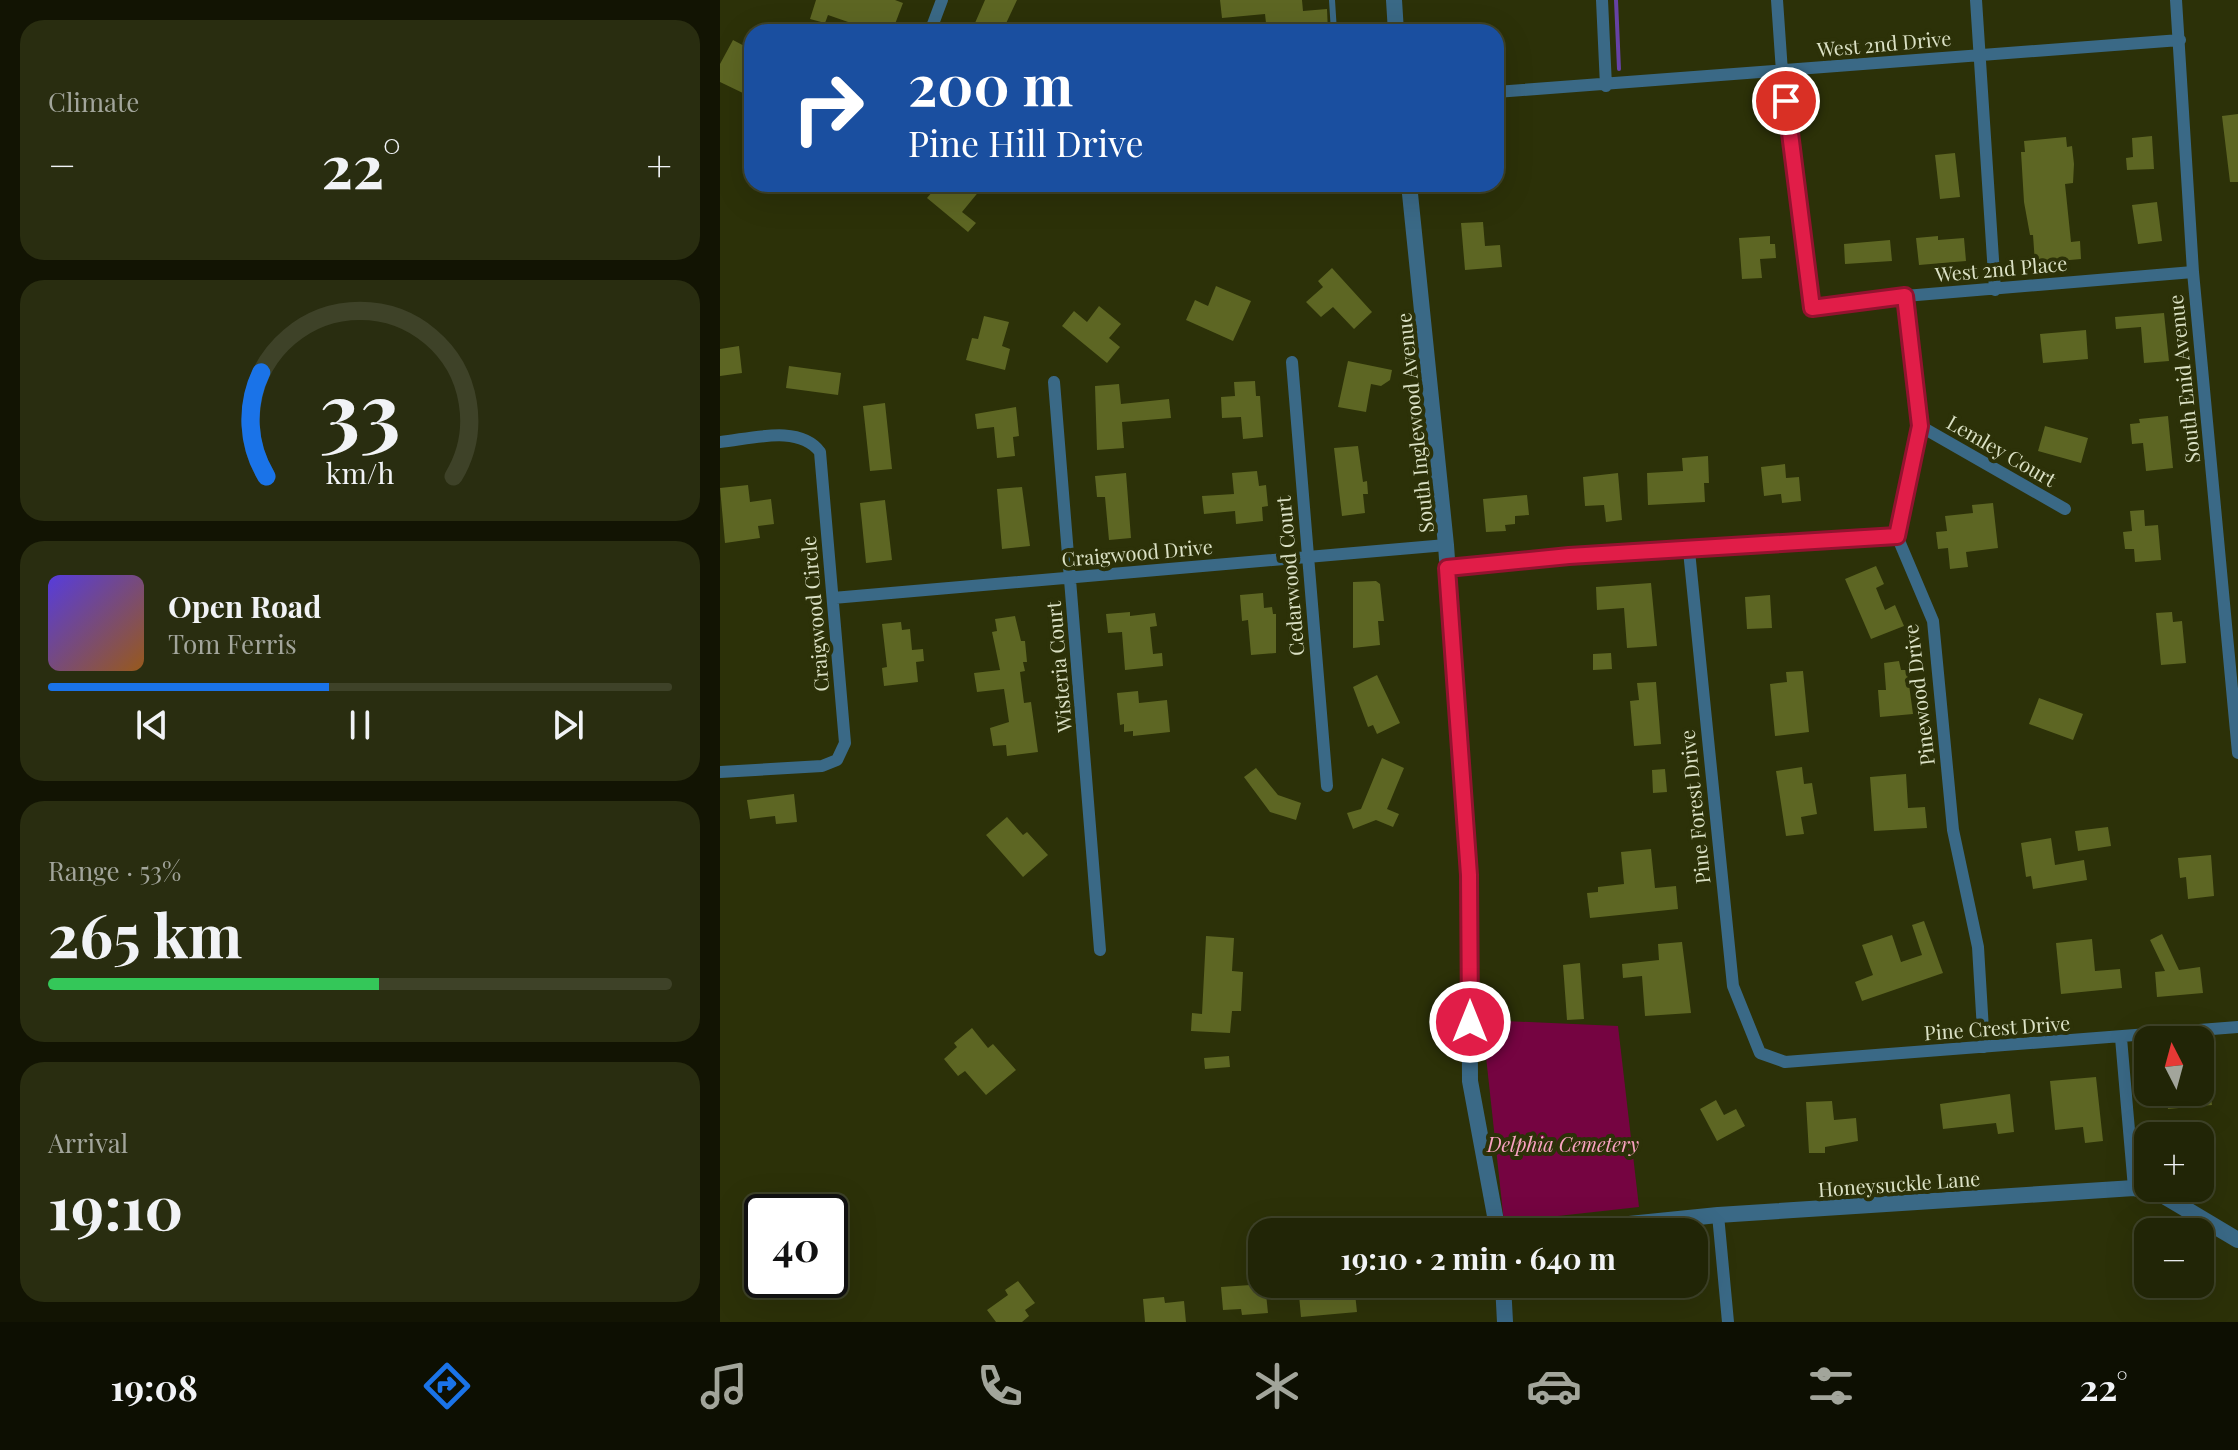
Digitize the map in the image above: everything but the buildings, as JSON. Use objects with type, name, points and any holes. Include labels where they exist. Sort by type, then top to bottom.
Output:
[{"type":"street","points":[[933,24],[942,0]]},
{"type":"street","points":[[1394,0],[1396,24]]},
{"type":"street","points":[[1602,0],[1606,86]]},
{"type":"street","points":[[1777,0],[1782,72]]},
{"type":"street","points":[[1976,0],[1995,290]]},
{"type":"street","name":"South Enid Avenue","points":[[2176,0],[2193,272],[2231,595],[2238,753]]},
{"type":"street","name":"West 2nd Drive","points":[[1504,92],[2180,40]]},
{"type":"street","name":"West 2nd Place","points":[[1782,72],[1812,308],[1905,296],[2193,272]]},
{"type":"street","name":"South Inglewood Avenue","points":[[1410,192],[1446,545],[1469,875],[1470,1081],[1495,1218]]},
{"type":"street","points":[[1447,568],[1569,556],[1897,536],[1920,426],[1905,296]]},
{"type":"street","name":"Cedarwood Court","points":[[1292,362],[1327,786]]},
{"type":"street","name":"Wisteria Court","points":[[1054,382],[1100,950]]},
{"type":"street","name":"Lemley Court","points":[[1920,426],[2065,509]]},
{"type":"street","name":"Craigwood Circle","points":[[720,442],[795,435],[811,440],[820,452],[845,743],[837,760],[822,766],[720,772]]},
{"type":"street","name":"Pinewood Drive","points":[[1897,536],[1933,621],[1953,830],[1978,947],[1984,1047]]},
{"type":"street","name":"Craigwood Drive","points":[[833,598],[1446,545]]},
{"type":"street","name":"Pine Forest Drive","points":[[1689,551],[1733,986],[1760,1053]]},
{"type":"street","name":"Pine Crest Drive","points":[[1760,1053],[1785,1062],[2238,1027]]},
{"type":"street","points":[[2121,1038],[2134,1188]]},
{"type":"street","name":"Honeysuckle Lane","points":[[1688,1218],[2134,1188]]},
{"type":"street","name":"Honeysuckle Lane","points":[[2174,1202],[2238,1240]]},
{"type":"street","points":[[1718,1215],[1728,1322]]},
{"type":"street","points":[[1504,1298],[1505,1322]]},
{"type":"lane","points":[[1332,0],[1334,24]]},
{"type":"green space","name":"Delphia Cemetery","points":[[1482,1020],[1618,1026],[1639,1207],[1540,1218],[1504,1218]]},
{"type":"waterway","points":[[1616,0],[1619,69]]},
{"type":"route","points":[[1470,1022],[1469,875],[1447,568],[1569,556],[1897,536],[1920,426],[1905,296],[1812,308],[1786,101]]}]
